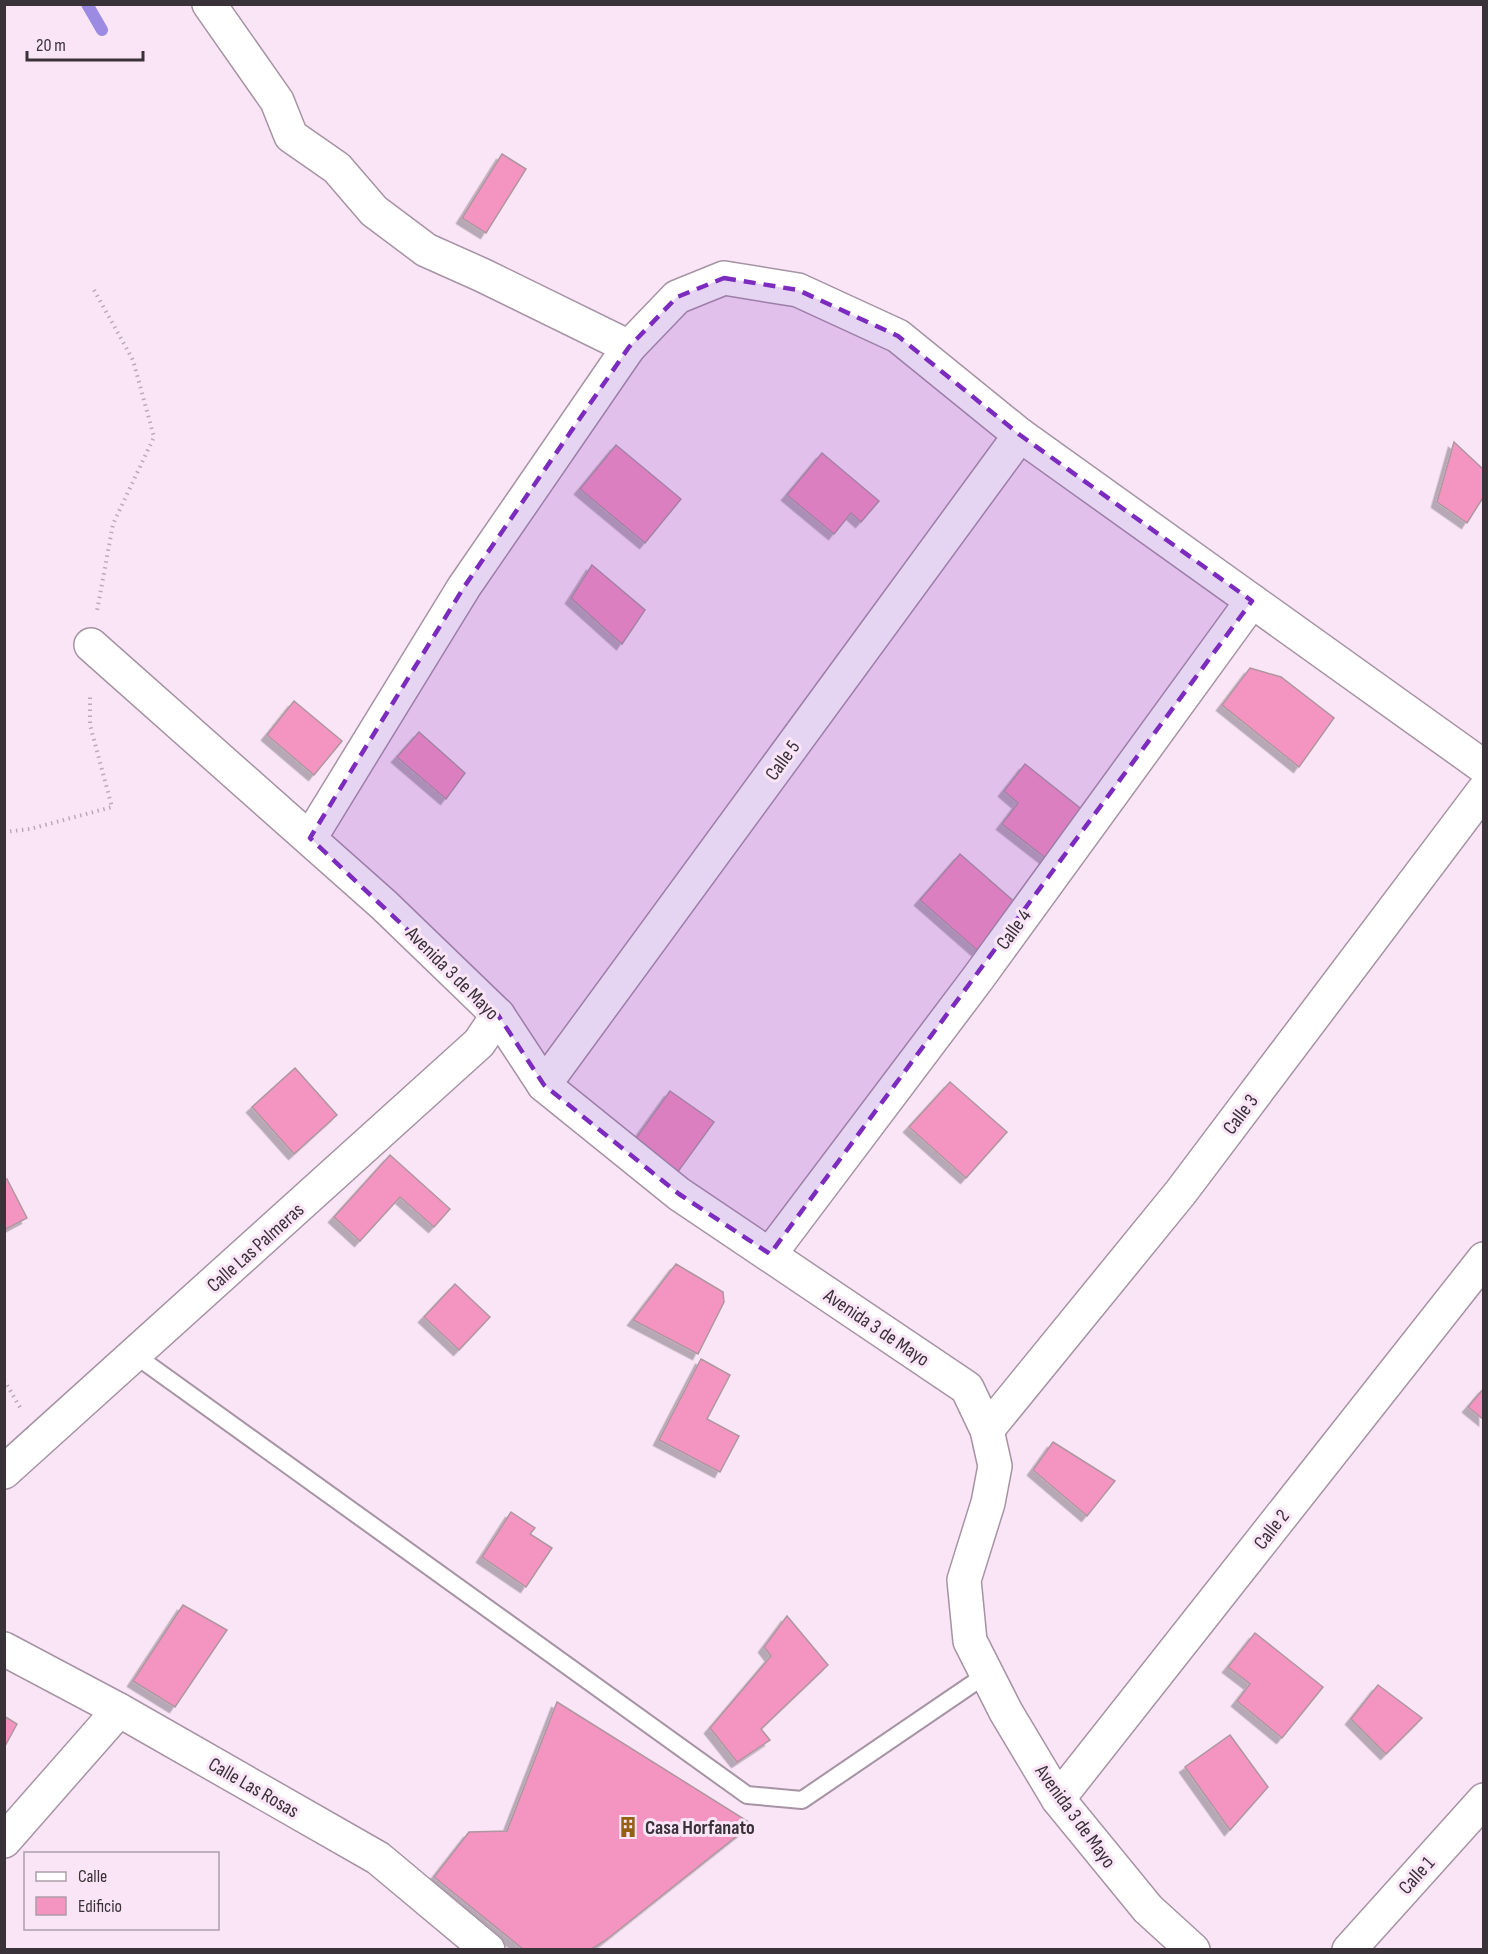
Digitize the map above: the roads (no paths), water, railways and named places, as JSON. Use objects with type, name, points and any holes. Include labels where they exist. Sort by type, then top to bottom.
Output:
[{"type":"street","points":[[209,4],[277,100],[291,136],[337,168],[374,211],[426,250],[629,347]]},
{"type":"street","points":[[310,838],[464,587],[629,347],[676,297],[724,278],[798,290],[898,336],[1020,435],[1484,767]]},
{"type":"street","name":"Calle 5","points":[[544,1085],[1020,435]]},
{"type":"street","name":"Calle 4","points":[[770,1254],[978,978],[1252,601]]},
{"type":"street","name":"Avenida 3 de Mayo","points":[[91,645],[384,905],[498,1015],[544,1085],[679,1194],[967,1388],[987,1430],[995,1466],[988,1503],[964,1580],[970,1641],[1006,1712],[1059,1798],[1148,1910],[1193,1950]]},
{"type":"street","name":"Calle 3","points":[[987,1430],[1181,1192],[1484,790]]},
{"type":"street","name":"Calle Las Palmeras","points":[[4,1472],[479,1043],[498,1015]]},
{"type":"street","name":"Calle 2","points":[[1059,1798],[1484,1259]]},
{"type":"street","name":"Calle Las Rosas","points":[[4,1649],[119,1710],[378,1858],[488,1950]]},
{"type":"street","points":[[4,1841],[119,1710]]},
{"type":"street","name":"Calle 1","points":[[1349,1950],[1484,1800]]},
{"type":"lane","points":[[135,1355],[747,1795],[802,1800],[987,1674]]},
{"type":"waterway","points":[[87,4],[102,30]]},
{"type":"place","name":"Casa Horfanato","points":[[628,1827]]}]
